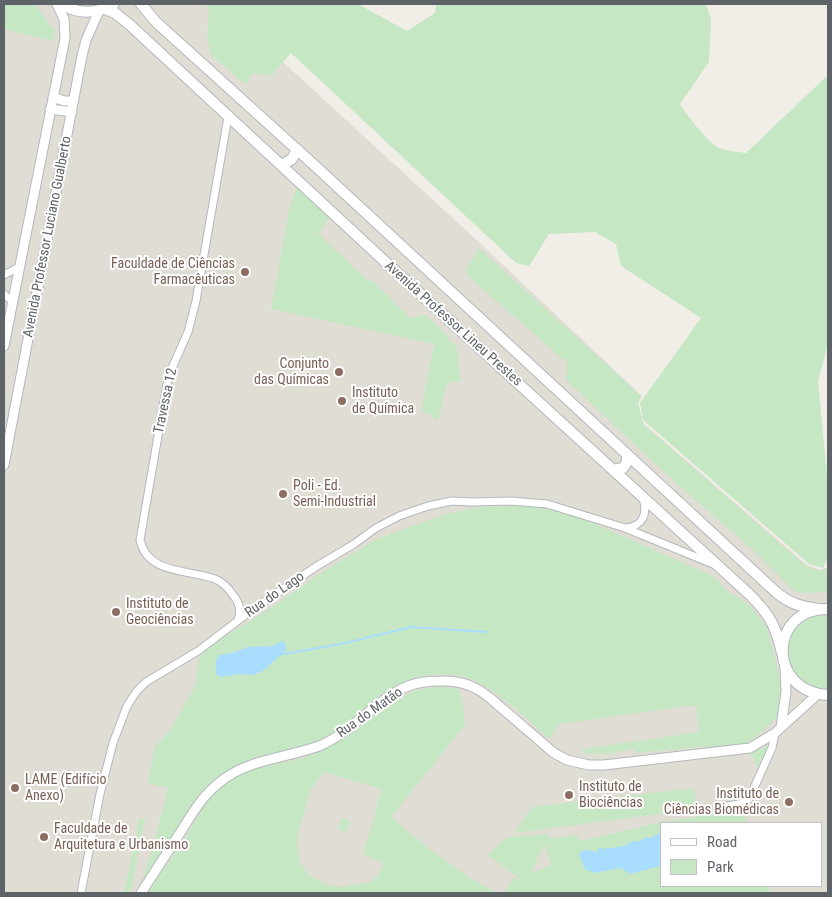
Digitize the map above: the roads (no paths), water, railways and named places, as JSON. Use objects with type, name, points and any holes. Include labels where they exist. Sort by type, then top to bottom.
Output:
[{"type":"main road","points":[[61,4],[85,13],[106,8]]},
{"type":"main road","name":"Avenida Professor Lineu Prestes","points":[[141,4],[156,22],[297,149],[787,601],[798,606],[823,609]]},
{"type":"main road","name":"Avenida Professor Lineu Prestes","points":[[106,8],[116,13],[130,25],[749,594],[769,616],[777,633],[785,668]]},
{"type":"main road","points":[[282,165],[292,159],[297,149]]},
{"type":"main road","points":[[290,173],[294,166],[305,157]]},
{"type":"main road","points":[[613,470],[623,468],[627,462],[627,455]]},
{"type":"main road","points":[[782,653],[785,636],[795,621],[810,611],[823,609]]},
{"type":"main road","points":[[785,668],[802,688],[823,694]]},
{"type":"street","name":"Avenida Professor Luciano Gualberto","points":[[4,346],[65,38],[64,20],[57,4]]},
{"type":"street","name":"Avenida Professor Luciano Gualberto","points":[[4,463],[86,40],[106,8]]},
{"type":"street","points":[[53,97],[64,101],[73,101]]},
{"type":"street","points":[[50,109],[72,112]]},
{"type":"street","name":"Travessa 12","points":[[228,116],[196,301],[188,332],[172,368],[168,384],[140,540],[144,552],[158,565],[215,579],[232,593],[237,600],[248,606],[256,607]]},
{"type":"street","points":[[4,275],[19,267]]},
{"type":"street","points":[[4,294],[13,302]]},
{"type":"street","points":[[625,528],[637,526],[645,516],[646,510],[641,496]]},
{"type":"street","name":"Rua do Lago","points":[[81,893],[100,794],[112,744],[127,706],[137,691],[146,682],[198,650],[256,607],[317,566],[354,544],[376,528],[399,516],[452,501],[496,500],[547,504],[625,528],[718,566]]},
{"type":"street","points":[[237,600],[240,611],[238,620]]},
{"type":"street","points":[[717,808],[744,803],[749,799],[778,730],[786,692],[785,668]]},
{"type":"street","name":"Rua do Matão","points":[[141,893],[197,806],[221,781],[238,770],[255,763],[326,742],[346,731],[407,686],[423,682],[451,680],[469,685],[481,691],[554,753],[567,760],[589,765],[742,750],[757,745],[823,694]]},
{"type":"water","points":[[283,641],[286,645],[286,650],[264,670],[254,675],[239,674],[220,677],[216,674],[216,660],[220,655],[248,647],[272,646]]},
{"type":"water","points":[[660,833],[660,866],[630,874],[620,868],[595,873],[585,869],[579,854],[584,850],[598,852],[599,847],[604,849],[624,846],[646,837],[651,838]]},
{"type":"waterway","points":[[278,655],[341,644],[411,627],[487,632]]},
{"type":"place","name":"Faculdade de Ciências Farmacêuticas","points":[[245,272]]},
{"type":"place","name":"Conjunto das Químicas","points":[[339,372]]},
{"type":"place","name":"Instituto de Química","points":[[342,401]]},
{"type":"place","name":"Poli - Ed. Semi-Industrial","points":[[283,494]]},
{"type":"place","name":"Instituto de Geociências","points":[[116,612]]},
{"type":"place","name":"LAME (Edifício Anexo)","points":[[15,788]]},
{"type":"place","name":"Instituto de Biociências","points":[[569,795]]},
{"type":"place","name":"Instituto de Ciências Biomédicas","points":[[789,802]]},
{"type":"place","name":"Faculdade de Arquitetura e Urbanismo","points":[[44,837]]}]
